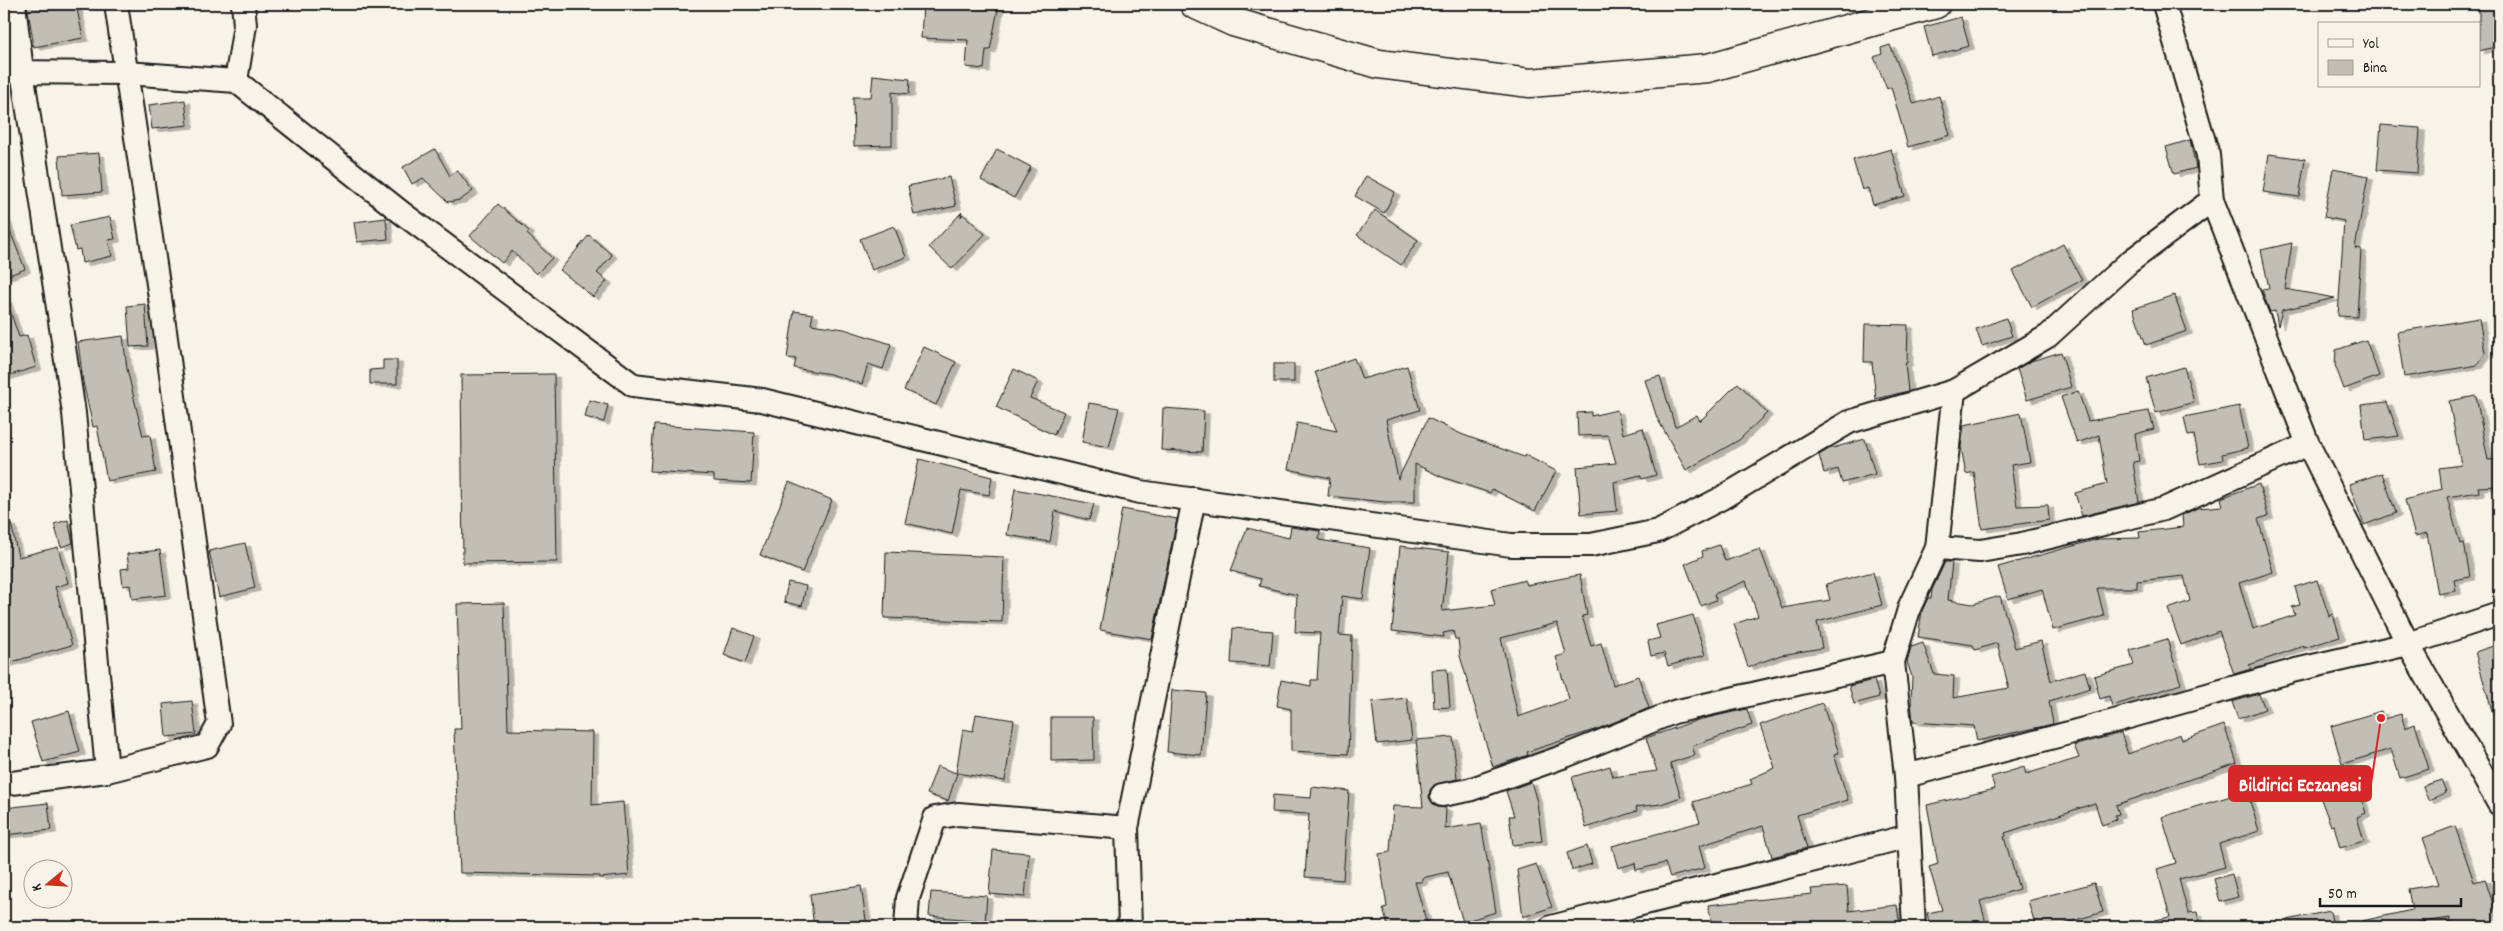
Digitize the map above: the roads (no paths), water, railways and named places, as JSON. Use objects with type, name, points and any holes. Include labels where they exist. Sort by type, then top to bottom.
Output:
[{"type":"street","points":[[14,4],[13,71],[74,413],[107,771]]},
{"type":"street","points":[[4,784],[107,771],[208,746],[219,724],[116,4]]},
{"type":"street","points":[[236,80],[245,25],[244,4]]},
{"type":"street","points":[[1194,4],[1233,22],[1379,64],[1530,83],[1708,68],[1936,4]]},
{"type":"street","points":[[2164,4],[2208,155],[2212,200],[2308,444],[2408,644],[2499,804]]},
{"type":"street","points":[[13,71],[127,73],[236,80],[402,213],[633,385],[762,400],[1140,492],[1511,545],[1591,545],[1658,531],[1720,498],[1849,422],[1954,390],[2048,336],[2128,263],[2212,200]]},
{"type":"street","points":[[1914,927],[1906,776],[1893,662],[1910,606],[1936,548],[1954,390]]},
{"type":"street","points":[[1936,548],[1980,551],[2022,544],[2164,509],[2308,444]]},
{"type":"street","points":[[1130,927],[1127,828],[1194,499]]},
{"type":"street","points":[[1906,776],[2118,720],[2296,670],[2408,644],[2499,614]]},
{"type":"street","points":[[1442,795],[1469,790],[1565,756],[1674,712],[1893,662]]},
{"type":"street","points":[[906,927],[908,898],[935,818],[958,814],[1127,828]]},
{"type":"street","points":[[1551,927],[1909,836]]},
{"type":"place","name":"Bildirici Eczanesi","points":[[2381,718]]}]
